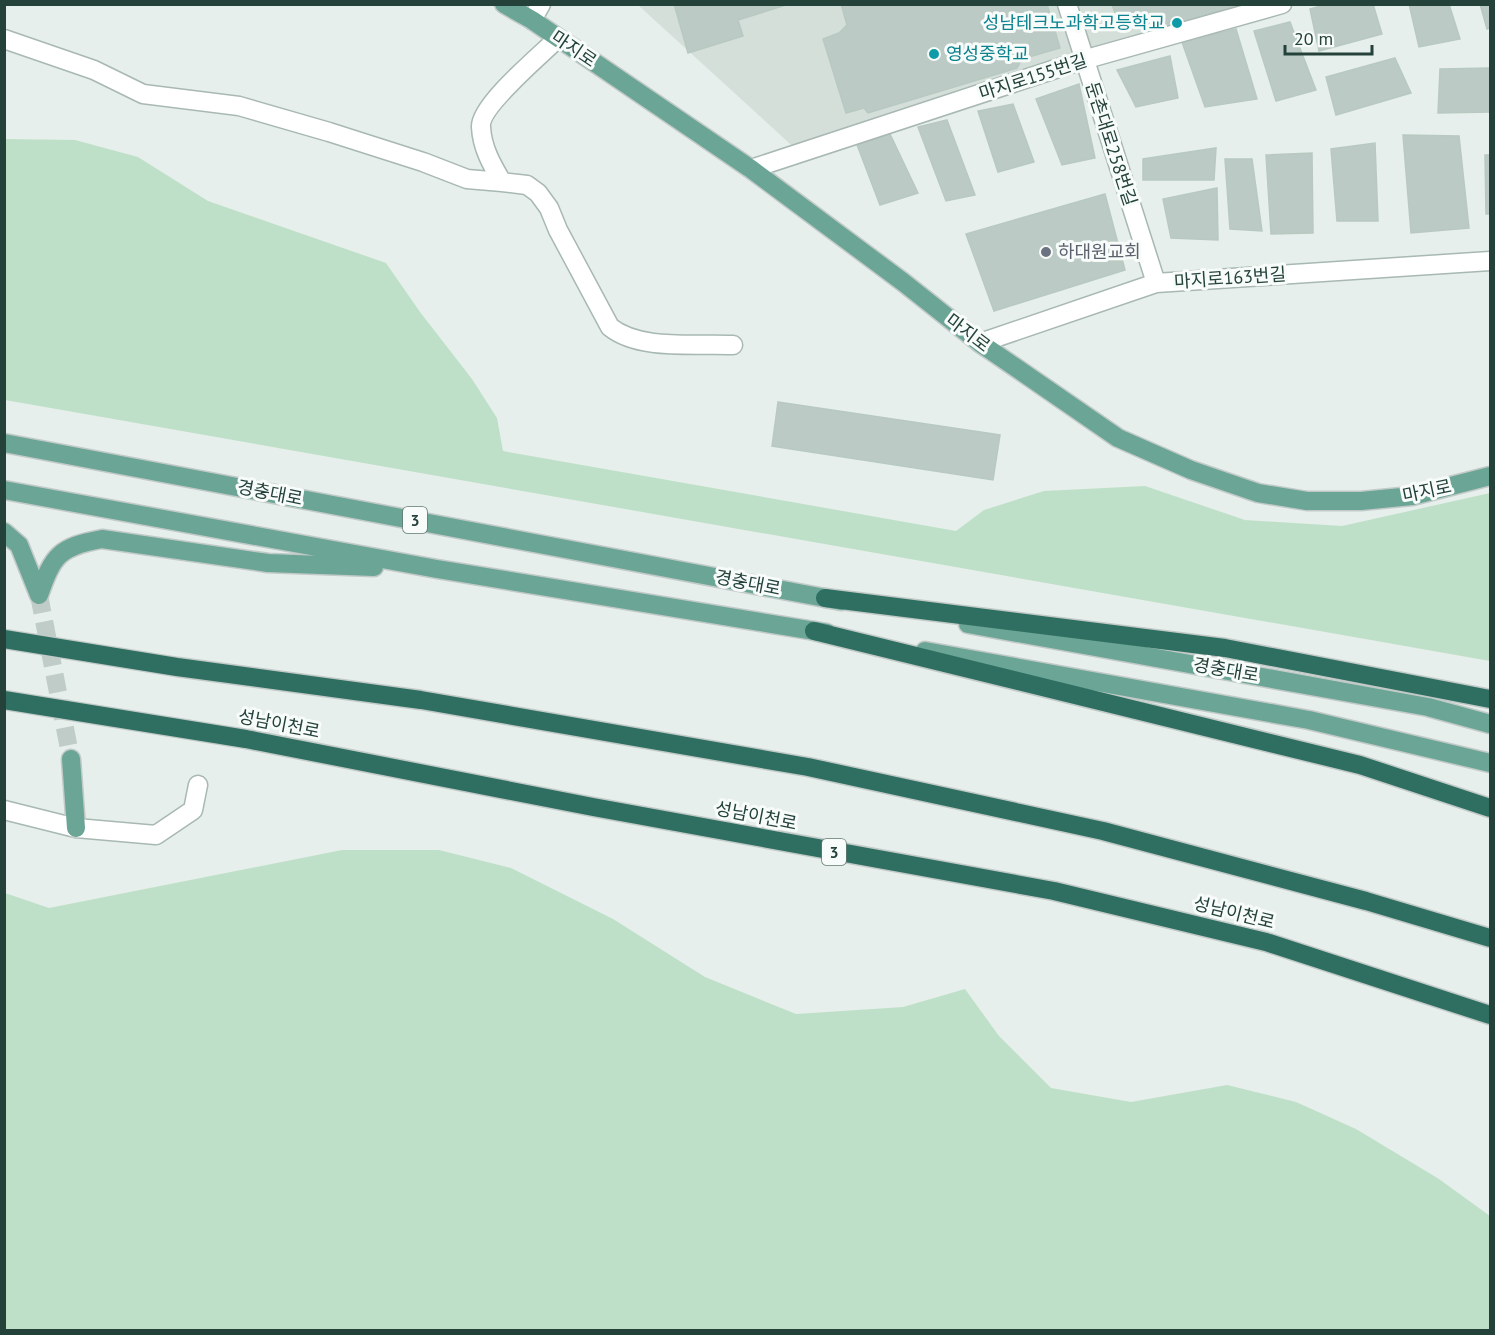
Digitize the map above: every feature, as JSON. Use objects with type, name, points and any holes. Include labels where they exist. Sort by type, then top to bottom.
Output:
[{"type":"highway","points":[[825,598],[1225,648],[1491,699]]},
{"type":"highway","points":[[814,631],[1360,765],[1491,808]]},
{"type":"highway","points":[[4,639],[177,667],[421,700],[808,767],[1103,831],[1366,901],[1491,938]]},
{"type":"highway","name":"성남이천로","points":[[4,700],[246,739],[593,807],[1054,891],[1266,942],[1491,1015]]},
{"type":"main road","name":"마지로","points":[[504,4],[537,12],[558,38],[751,169],[903,282],[980,343],[1118,438],[1191,470],[1258,493],[1307,501],[1361,501],[1412,496],[1491,476]]},
{"type":"main road","name":"경충대로","points":[[4,443],[825,598],[1428,707],[1491,724]]},
{"type":"main road","name":"경충대로","points":[[4,490],[437,569],[814,631],[1309,720],[1491,763]]},
{"type":"main road","points":[[4,532],[19,545],[39,595],[47,571],[58,554],[76,544],[102,539],[268,563],[437,569]]},
{"type":"main road","points":[[71,759],[76,828]]},
{"type":"street","name":"둔촌대로258번길","points":[[1067,4],[1156,283]]},
{"type":"street","name":"마지로155번길","points":[[751,169],[1083,60],[1282,4]]},
{"type":"street","points":[[502,182],[486,153],[480,126],[484,113],[558,38]]},
{"type":"street","points":[[4,39],[94,70],[143,94],[239,106],[402,155],[467,179],[527,185],[538,193],[549,208],[558,230],[610,327],[620,335],[633,340],[657,343],[733,345]]},
{"type":"street","name":"마지로163번길","points":[[980,343],[1156,283],[1491,261]]},
{"type":"street","points":[[4,810],[76,828],[156,835],[193,810],[198,785]]},
{"type":"shaded area","points":[[638,5],[1282,5],[800,153]]},
{"type":"green space","points":[[5,139],[75,140],[138,157],[208,201],[386,263],[420,312],[472,379],[497,418],[503,451],[956,531],[984,510],[1044,491],[1145,486],[1245,520],[1342,526],[1490,493],[1490,661],[5,400]]},
{"type":"green space","points":[[342,850],[439,850],[511,868],[613,919],[705,977],[796,1014],[903,1007],[965,989],[999,1036],[1051,1088],[1131,1102],[1227,1085],[1296,1102],[1356,1129],[1439,1179],[1490,1216],[1490,1330],[5,1330],[5,893],[49,908]]},
{"type":"building","points":[[674,4],[789,4],[738,20],[743,36],[688,53]]},
{"type":"building","name":"영성중학교","points":[[841,4],[1047,4],[1060,48],[1022,59],[1017,68],[868,113],[864,108],[846,113],[823,39],[839,33],[847,25]]},
{"type":"building","name":"성남테크노과학고등학교","points":[[1112,4],[1251,4],[1164,32],[1159,17],[1120,29]]},
{"type":"building","points":[[1328,4],[1373,4],[1382,34],[1319,51],[1310,9]]},
{"type":"building","points":[[1409,4],[1449,4],[1460,39],[1419,47]]},
{"type":"building","points":[[1480,4],[1490,4],[1490,28],[1487,29]]},
{"type":"building","points":[[1290,22],[1316,90],[1276,101],[1254,31]]},
{"type":"building","points":[[1236,29],[1257,99],[1205,107],[1182,42]]},
{"type":"building","points":[[1170,56],[1178,98],[1136,107],[1117,70]]},
{"type":"building","points":[[1395,58],[1411,93],[1336,115],[1326,77]]},
{"type":"building","points":[[1490,68],[1490,112],[1438,113],[1440,69]]},
{"type":"building","points":[[1079,84],[1095,158],[1062,165],[1036,99]]},
{"type":"building","points":[[1013,104],[1034,162],[998,172],[978,111]]},
{"type":"building","points":[[947,120],[975,195],[946,201],[918,127]]},
{"type":"building","points":[[890,134],[918,193],[880,205],[856,142]]},
{"type":"building","points":[[1403,135],[1459,136],[1469,228],[1411,233]]},
{"type":"building","points":[[1375,143],[1378,221],[1337,221],[1331,149]]},
{"type":"building","points":[[1216,148],[1214,180],[1143,180],[1143,159]]},
{"type":"building","points":[[1312,153],[1313,233],[1271,234],[1266,155]]},
{"type":"building","points":[[1485,155],[1490,155],[1490,214],[1486,214]]},
{"type":"building","points":[[1225,159],[1252,159],[1262,231],[1230,229]]},
{"type":"building","points":[[1217,188],[1218,240],[1171,238],[1163,199]]},
{"type":"building","name":"하대원교회","points":[[1105,194],[1125,270],[994,311],[966,234]]},
{"type":"building","points":[[778,402],[1000,435],[993,480],[772,446]]},
{"type":"tunnel","points":[[39,595],[71,759]]},
{"type":"place","name":"성남테크노과학고등학교","points":[[1177,23]]},
{"type":"place","name":"영성중학교","points":[[934,54]]},
{"type":"place","name":"하대원교회","points":[[1046,252]]}]
